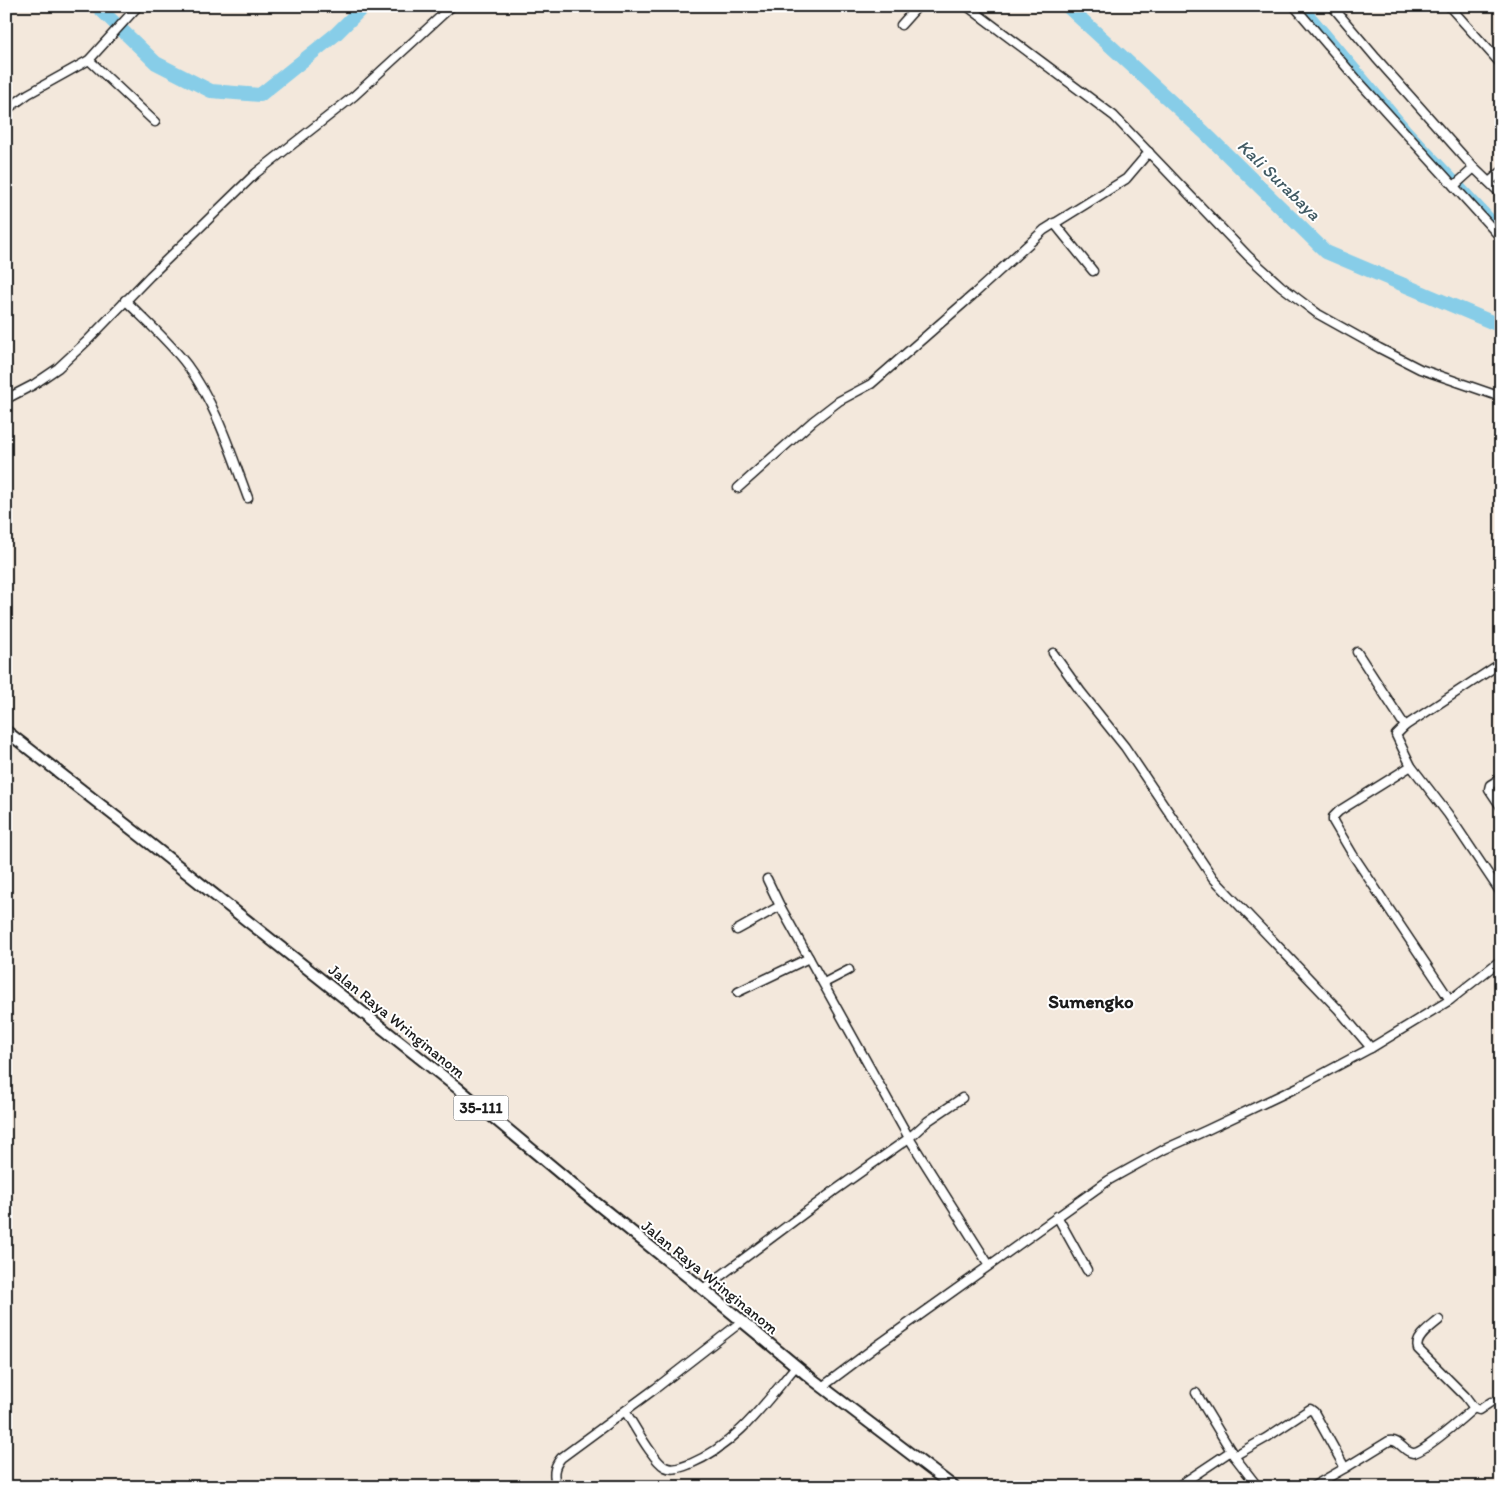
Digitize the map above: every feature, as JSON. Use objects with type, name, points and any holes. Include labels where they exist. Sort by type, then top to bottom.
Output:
[{"type":"main road","name":"Jalan Raya Wringinanom","points":[[6,731],[451,1083],[586,1196],[703,1289],[822,1388],[954,1487]]},
{"type":"street","points":[[6,110],[28,94],[89,60],[138,6]]},
{"type":"street","points":[[6,399],[33,385],[58,368],[256,173],[354,96],[452,6]]},
{"type":"street","points":[[901,25],[918,6]]},
{"type":"street","points":[[966,6],[1108,112],[1149,152],[1248,256],[1281,286],[1318,314],[1420,369],[1501,397]]},
{"type":"street","points":[[1294,6],[1360,83],[1455,185],[1501,238]]},
{"type":"street","points":[[1332,6],[1472,170],[1489,182],[1501,194]]},
{"type":"street","points":[[1449,6],[1501,64]]},
{"type":"street","points":[[89,60],[155,122]]},
{"type":"street","points":[[738,488],[813,421],[839,401],[871,384],[974,294],[1040,233],[1126,179],[1149,152]]},
{"type":"street","points":[[1455,185],[1472,170]]},
{"type":"street","points":[[1489,182],[1501,172]]},
{"type":"street","points":[[1054,223],[1093,271]]},
{"type":"street","points":[[125,300],[186,364],[201,387],[222,428],[248,498]]},
{"type":"street","points":[[1357,652],[1406,726]]},
{"type":"street","points":[[1053,653],[1080,692],[1125,746],[1213,878],[1338,1008],[1371,1048]]},
{"type":"street","points":[[1501,663],[1406,726],[1396,735],[1411,766],[1448,814],[1501,893]]},
{"type":"street","points":[[1411,766],[1339,811],[1333,817],[1333,821],[1353,855],[1450,1000]]},
{"type":"street","points":[[1501,778],[1490,785],[1488,789],[1501,806]]},
{"type":"street","points":[[767,880],[909,1138],[989,1265]]},
{"type":"street","points":[[737,930],[780,906]]},
{"type":"street","points":[[738,992],[810,958]]},
{"type":"street","points":[[822,1388],[878,1345],[1109,1180],[1135,1164],[1298,1087],[1371,1048],[1450,1000],[1501,960]]},
{"type":"street","points":[[824,983],[848,970]]},
{"type":"street","points":[[703,1289],[834,1191],[909,1138],[934,1116],[962,1098]]},
{"type":"street","points":[[1057,1216],[1087,1270]]},
{"type":"street","points":[[1439,1320],[1419,1340],[1417,1346],[1474,1408],[1479,1410],[1491,1402]]},
{"type":"street","points":[[557,1487],[553,1476],[557,1463],[561,1458],[741,1322]]},
{"type":"street","points":[[625,1411],[657,1460],[665,1467],[681,1468],[700,1460],[724,1445],[743,1429],[796,1366]]},
{"type":"street","points":[[1196,1392],[1232,1454],[1258,1487]]},
{"type":"street","points":[[1312,1487],[1388,1441],[1396,1441],[1410,1452],[1416,1452],[1430,1444],[1474,1408]]},
{"type":"street","points":[[1177,1487],[1232,1454],[1266,1438],[1310,1409],[1314,1412],[1345,1468]]},
{"type":"waterway","name":"Kali Surabaya","points":[[97,6],[156,63],[211,91],[260,95],[336,34],[364,6]]},
{"type":"waterway","name":"Kali Surabaya","points":[[1067,6],[1204,132],[1326,252],[1501,326]]},
{"type":"waterway","points":[[1303,6],[1406,128],[1501,229]]},
{"type":"district","name":"Sumengko","points":[[1091,1001]]}]
